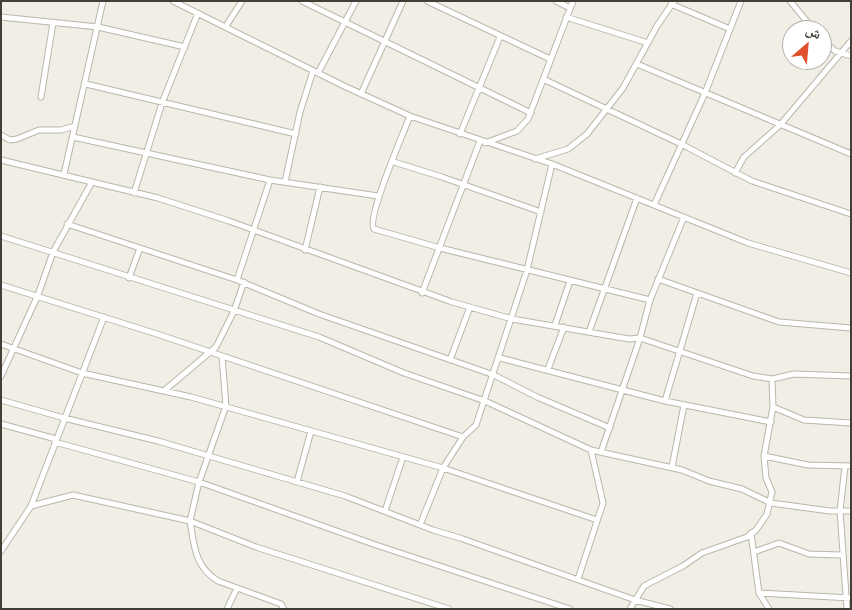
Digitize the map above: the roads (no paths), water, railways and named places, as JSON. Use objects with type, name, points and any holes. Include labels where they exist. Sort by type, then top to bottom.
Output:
[{"type":"street","points":[[64,174],[86,84],[103,1]]},
{"type":"street","points":[[174,1],[361,94],[410,116],[552,164],[654,206],[777,252],[851,273]]},
{"type":"street","points":[[226,26],[242,1]]},
{"type":"street","points":[[302,1],[384,43],[531,113]]},
{"type":"street","points":[[285,182],[296,134],[316,72],[356,1]]},
{"type":"street","points":[[361,94],[403,1]]},
{"type":"street","points":[[427,1],[550,60]]},
{"type":"street","points":[[556,1],[570,8]]},
{"type":"street","points":[[422,293],[464,185],[483,142],[518,131],[531,113],[573,1]]},
{"type":"street","points":[[654,206],[680,144],[705,93],[741,1]]},
{"type":"street","points":[[790,1],[806,20]]},
{"type":"street","points":[[535,159],[568,148],[581,141],[607,110],[673,3],[730,29]]},
{"type":"street","points":[[134,192],[145,152],[162,103],[198,13]]},
{"type":"street","points":[[1,17],[98,27],[185,47]]},
{"type":"street","points":[[566,17],[648,43]]},
{"type":"street","points":[[41,97],[53,23]]},
{"type":"street","points":[[460,134],[500,37]]},
{"type":"street","points":[[735,173],[744,156],[780,125],[851,40]]},
{"type":"street","points":[[832,49],[841,54],[851,56]]},
{"type":"street","points":[[637,64],[851,154]]},
{"type":"street","points":[[543,79],[680,144],[735,173],[774,190],[851,214]]},
{"type":"street","points":[[86,84],[296,134]]},
{"type":"street","points":[[410,116],[394,162],[378,196],[372,222],[374,230],[650,300]]},
{"type":"street","points":[[1,135],[10,140],[18,139],[39,130],[61,130],[75,126]]},
{"type":"street","points":[[73,137],[270,180],[378,196]]},
{"type":"street","points":[[1,160],[134,192],[253,229],[422,293],[512,319],[629,339],[640,338],[753,376],[772,379],[794,374],[851,376]]},
{"type":"street","points":[[394,162],[540,212]]},
{"type":"street","points":[[420,525],[443,468],[464,437],[476,425],[485,401],[527,270],[552,164]]},
{"type":"street","points":[[237,280],[270,180]]},
{"type":"street","points":[[1,376],[38,295],[53,252],[92,182]]},
{"type":"street","points":[[305,250],[320,186]]},
{"type":"street","points":[[589,332],[637,198]]},
{"type":"street","points":[[601,452],[640,338],[650,300],[684,217]]},
{"type":"street","points":[[67,224],[244,282],[319,314],[494,375],[537,397],[610,428]]},
{"type":"street","points":[[1,236],[319,337],[404,373],[485,401],[590,450],[672,467],[709,482],[742,488],[771,503],[840,511],[851,510]]},
{"type":"street","points":[[129,278],[140,248]]},
{"type":"street","points":[[555,325],[570,280]]},
{"type":"street","points":[[658,280],[779,322],[851,328]]},
{"type":"street","points":[[165,390],[210,353],[221,339],[234,311],[244,282]]},
{"type":"street","points":[[1,285],[38,295],[464,437]]},
{"type":"street","points":[[665,401],[697,293]]},
{"type":"street","points":[[450,360],[470,307]]},
{"type":"street","points":[[1,551],[31,506],[104,317]]},
{"type":"street","points":[[548,369],[564,327]]},
{"type":"street","points":[[1,344],[82,373],[165,390],[226,406],[443,468],[598,520]]},
{"type":"street","points":[[222,357],[226,406],[199,482],[190,521],[195,553],[203,569],[218,581],[281,604],[284,609]]},
{"type":"street","points":[[500,358],[665,401],[771,422]]},
{"type":"street","points":[[630,609],[644,586],[684,566],[702,553],[751,534],[761,522],[771,503],[772,492],[766,478],[764,456],[773,407],[772,379]]},
{"type":"street","points":[[1,400],[209,455],[297,482],[385,511],[635,600],[670,609]]},
{"type":"street","points":[[672,467],[684,405]]},
{"type":"street","points":[[773,407],[804,420],[851,423]]},
{"type":"street","points":[[1,424],[199,482],[376,545],[570,609]]},
{"type":"street","points":[[297,482],[311,431]]},
{"type":"street","points":[[578,579],[603,503],[590,450]]},
{"type":"street","points":[[764,456],[808,465],[848,466],[840,511],[842,556],[849,598],[847,609]]},
{"type":"street","points":[[385,511],[403,457]]},
{"type":"street","points":[[31,506],[73,495],[190,521],[256,547],[449,609]]},
{"type":"street","points":[[751,534],[759,593],[769,609]]},
{"type":"street","points":[[754,552],[779,542],[808,554],[842,556]]},
{"type":"street","points":[[227,609],[237,588]]},
{"type":"street","points":[[759,593],[849,598]]}]
